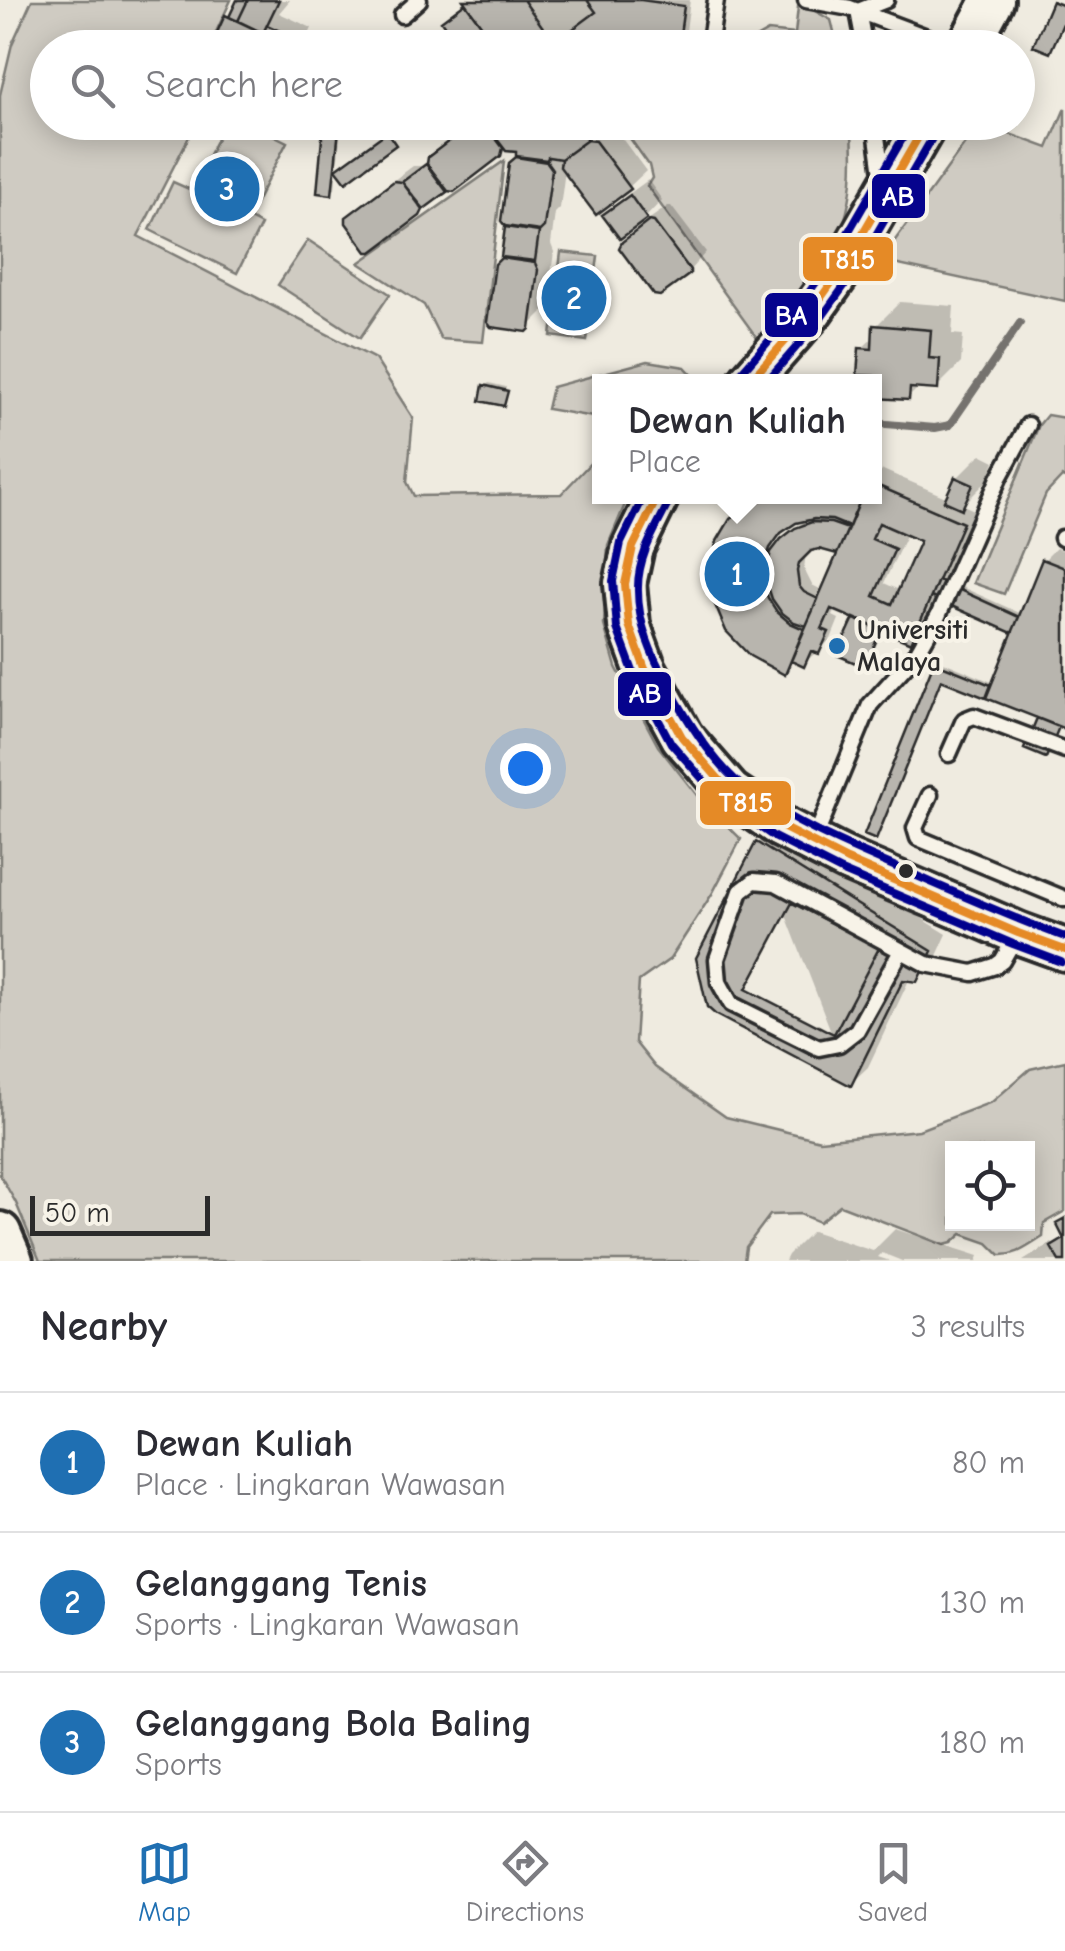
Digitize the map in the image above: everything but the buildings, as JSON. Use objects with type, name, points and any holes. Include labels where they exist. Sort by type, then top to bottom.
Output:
[{"type":"street","points":[[976,30],[993,0]]},
{"type":"street","points":[[756,374],[810,313],[844,264],[917,140]]},
{"type":"street","points":[[654,504],[633,547],[626,584],[630,625],[644,670],[682,737],[730,792],[812,844],[906,887],[1065,949]]},
{"type":"street","points":[[0,1234],[12,1261]]},
{"type":"lane","points":[[402,15],[419,0]]},
{"type":"lane","points":[[712,30],[716,0]]},
{"type":"lane","points":[[806,0],[858,11],[908,30]]},
{"type":"lane","points":[[858,11],[886,0]]},
{"type":"lane","points":[[858,11],[862,30]]},
{"type":"lane","points":[[877,140],[885,196]]},
{"type":"lane","points":[[812,844],[870,706],[916,653],[938,616],[999,478],[1028,425]]},
{"type":"lane","points":[[949,754],[964,720],[974,716],[1065,750]]},
{"type":"lane","points":[[930,795],[915,828],[918,838],[1065,899]]},
{"type":"lane","points":[[902,951],[857,1030],[839,1044],[819,1048],[731,1004],[718,982],[717,959],[741,890],[754,882],[776,883],[902,951],[926,964],[974,973],[995,966],[1018,933]]},
{"type":"shaded area","points":[[32,0],[231,0],[217,30],[30,30],[30,140],[187,140],[138,236],[375,359],[413,418],[407,482],[414,496],[561,494],[592,461],[592,504],[625,504],[608,545],[604,625],[616,667],[658,746],[699,798],[741,839],[712,894],[670,959],[639,981],[635,1042],[655,1067],[726,1117],[820,1140],[919,1130],[992,1102],[1030,1069],[1065,1061],[1065,1211],[1044,1223],[1043,1237],[1006,1255],[1000,1255],[988,1243],[962,1234],[944,1245],[840,1205],[819,1222],[800,1214],[770,1215],[746,1247],[744,1261],[40,1261],[0,1175],[0,95],[12,44]]},
{"type":"shaded area","points":[[798,7],[831,20],[834,30],[795,30]]},
{"type":"shaded area","points":[[1065,108],[1065,301],[880,261],[968,140],[1026,140],[1048,148]]},
{"type":"shaded area","points":[[216,140],[287,142],[248,218],[261,225],[237,273],[150,230],[173,182],[191,190]]},
{"type":"shaded area","points":[[631,140],[852,140],[852,182],[837,240],[812,279],[757,338],[647,186],[652,178],[649,165]]},
{"type":"shaded area","points":[[504,161],[483,342],[441,339],[424,305],[359,263]]},
{"type":"shaded area","points":[[308,240],[390,294],[360,338],[278,285]]},
{"type":"shaded area","points":[[561,252],[598,256],[587,341],[551,336]]},
{"type":"shaded area","points":[[648,361],[685,367],[692,374],[600,374]]},
{"type":"shaded area","points":[[592,376],[592,417],[547,409],[552,387]]},
{"type":"shaded area","points":[[1047,415],[1065,418],[1065,478],[1046,494],[1004,594],[973,583],[1039,425]]},
{"type":"waterway","points":[[882,424],[935,428],[950,425],[1020,323]]},
{"type":"transit line","name":"BA","points":[[740,374],[800,305],[834,257],[902,140]]},
{"type":"transit line","name":"T815","points":[[756,374],[810,313],[845,264],[917,140]]},
{"type":"transit line","name":"AB","points":[[773,374],[855,271],[931,140]]},
{"type":"transit line","name":"AB","points":[[640,504],[621,543],[613,581],[617,628],[634,674],[671,743],[721,800],[774,837],[841,871],[1061,962]]},
{"type":"transit line","name":"T815","points":[[654,504],[633,547],[625,584],[629,625],[645,669],[682,737],[730,792],[780,826],[847,860],[1065,950]]},
{"type":"transit line","name":"BA","points":[[668,504],[641,564],[640,613],[663,675],[692,726],[720,764],[760,799],[822,834],[1065,937]]},
{"type":"place","name":"Gelanggang Bola Baling","points":[[227,189]]},
{"type":"place","name":"Gelanggang Tenis","points":[[574,298]]},
{"type":"place","name":"Dewan Kuliah","points":[[737,574]]},
{"type":"place","name":"Universiti Malaya","points":[[837,646]]}]
